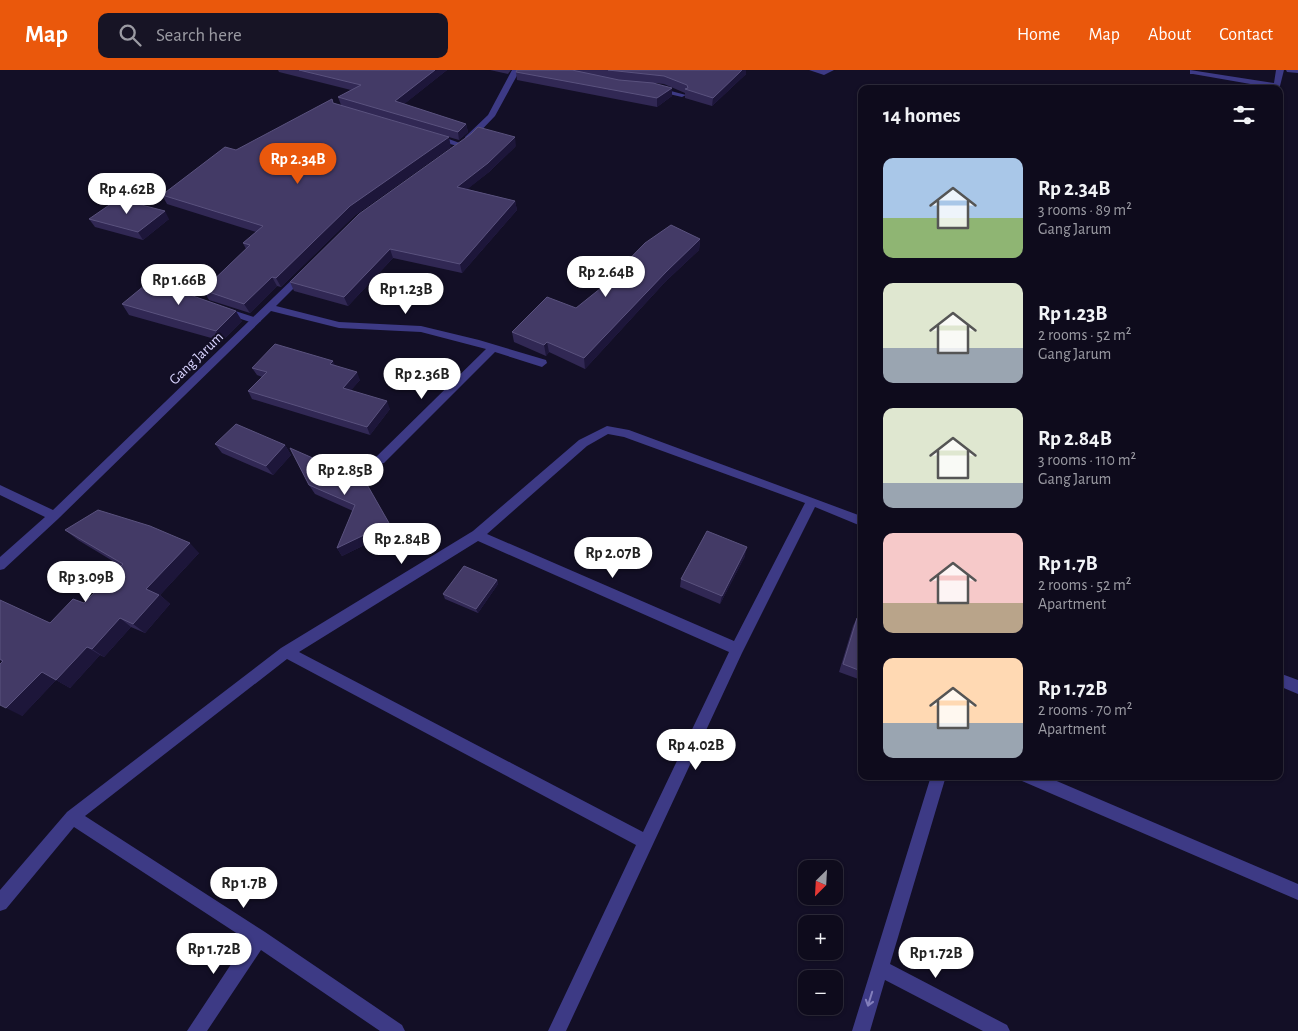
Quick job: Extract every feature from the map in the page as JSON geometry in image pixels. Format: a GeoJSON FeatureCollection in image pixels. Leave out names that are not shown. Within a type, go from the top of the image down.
{"type":"FeatureCollection","features":[{"type":"Feature","properties":{"kind":"street"},"geometry":{"type":"LineString","coordinates":[[424,134],[457,148],[491,116],[516,70]]}},
{"type":"Feature","properties":{"kind":"street"},"geometry":{"type":"LineString","coordinates":[[813,70],[824,73],[830,70]]}},
{"type":"Feature","properties":{"kind":"street"},"geometry":{"type":"LineString","coordinates":[[1277,85],[1280,70]]}},
{"type":"Feature","properties":{"kind":"street"},"geometry":{"type":"LineString","coordinates":[[1290,70],[1298,71]]}},
{"type":"Feature","properties":{"kind":"street"},"geometry":{"type":"LineString","coordinates":[[1193,72],[1260,85]]}},
{"type":"Feature","properties":{"kind":"street"},"geometry":{"type":"LineString","coordinates":[[645,86],[682,95]]}},
{"type":"Feature","properties":{"kind":"street","name":"Gang Jarum"},"geometry":{"type":"LineString","coordinates":[[0,565],[54,516],[256,321],[310,266]]}},
{"type":"Feature","properties":{"kind":"street"},"geometry":{"type":"LineString","coordinates":[[210,305],[256,321]]}},
{"type":"Feature","properties":{"kind":"street"},"geometry":{"type":"LineString","coordinates":[[269,307],[339,325],[420,329],[479,343],[542,363]]}},
{"type":"Feature","properties":{"kind":"street"},"geometry":{"type":"LineString","coordinates":[[380,460],[493,348]]}},
{"type":"Feature","properties":{"kind":"street"},"geometry":{"type":"LineString","coordinates":[[0,903],[72,817],[286,652],[477,536],[583,443],[607,430],[625,433],[812,501],[858,520]]}},
{"type":"Feature","properties":{"kind":"street"},"geometry":{"type":"LineString","coordinates":[[0,490],[54,516]]}},
{"type":"Feature","properties":{"kind":"street"},"geometry":{"type":"LineString","coordinates":[[557,1031],[737,649],[812,501]]}},
{"type":"Feature","properties":{"kind":"street"},"geometry":{"type":"LineString","coordinates":[[477,536],[737,649]]}},
{"type":"Feature","properties":{"kind":"street"},"geometry":{"type":"LineString","coordinates":[[286,652],[646,842]]}},
{"type":"Feature","properties":{"kind":"street"},"geometry":{"type":"LineString","coordinates":[[1283,681],[1298,687]]}},
{"type":"Feature","properties":{"kind":"street"},"geometry":{"type":"LineString","coordinates":[[861,1031],[938,780]]}},
{"type":"Feature","properties":{"kind":"street"},"geometry":{"type":"LineString","coordinates":[[1037,780],[1298,892]]}},
{"type":"Feature","properties":{"kind":"street"},"geometry":{"type":"LineString","coordinates":[[72,817],[259,938],[396,1031]]}},
{"type":"Feature","properties":{"kind":"street"},"geometry":{"type":"LineString","coordinates":[[196,1031],[259,938]]}},
{"type":"Feature","properties":{"kind":"street"},"geometry":{"type":"LineString","coordinates":[[880,968],[977,1025],[1001,1031]]}},
{"type":"Feature","properties":{"kind":"building"},"geometry":{"type":"Polygon","coordinates":[[[299,70],[435,70],[395,101],[466,124],[458,132],[338,97],[361,85],[299,70]]]}},
{"type":"Feature","properties":{"kind":"building"},"geometry":{"type":"Polygon","coordinates":[[[517,70],[572,70],[619,80],[653,83],[672,88],[657,98],[516,72],[517,70]]]}},
{"type":"Feature","properties":{"kind":"building"},"geometry":{"type":"Polygon","coordinates":[[[608,70],[742,70],[713,98],[685,89],[688,88],[687,85],[664,76],[608,70]]]}},
{"type":"Feature","properties":{"kind":"building"},"geometry":{"type":"Polygon","coordinates":[[[332,99],[333,103],[449,137],[350,206],[276,278],[272,277],[244,304],[203,290],[250,245],[243,243],[263,226],[162,195],[225,147],[236,150],[332,99]]]}},
{"type":"Feature","properties":{"kind":"building"},"geometry":{"type":"Polygon","coordinates":[[[478,127],[515,137],[488,163],[457,187],[515,201],[460,264],[390,249],[344,297],[290,282],[359,214],[471,134],[478,127]]]}},
{"type":"Feature","properties":{"kind":"building"},"geometry":{"type":"Polygon","coordinates":[[[118,199],[165,211],[138,232],[89,219],[118,199]]]}},
{"type":"Feature","properties":{"kind":"building"},"geometry":{"type":"Polygon","coordinates":[[[671,225],[700,239],[584,358],[547,342],[544,345],[512,332],[547,297],[576,308],[601,288],[645,243],[671,225]]]}},
{"type":"Feature","properties":{"kind":"building"},"geometry":{"type":"Polygon","coordinates":[[[150,281],[236,311],[216,331],[122,304],[150,281]]]}},
{"type":"Feature","properties":{"kind":"building"},"geometry":{"type":"Polygon","coordinates":[[[275,344],[333,361],[330,364],[357,372],[343,388],[387,401],[367,427],[248,391],[267,372],[252,368],[275,344]]]}},
{"type":"Feature","properties":{"kind":"building"},"geometry":{"type":"Polygon","coordinates":[[[236,424],[285,445],[266,466],[215,444],[236,424]]]}},
{"type":"Feature","properties":{"kind":"building"},"geometry":{"type":"Polygon","coordinates":[[[290,448],[365,481],[389,523],[337,548],[355,505],[309,485],[290,448]]]}},
{"type":"Feature","properties":{"kind":"building"},"geometry":{"type":"Polygon","coordinates":[[[98,510],[150,526],[190,543],[146,589],[159,595],[133,624],[120,618],[92,649],[87,647],[56,680],[42,672],[6,708],[0,705],[0,664],[3,661],[0,659],[0,600],[50,623],[73,599],[84,603],[123,564],[65,530],[98,510]]]}},
{"type":"Feature","properties":{"kind":"building"},"geometry":{"type":"Polygon","coordinates":[[[707,531],[747,547],[722,596],[681,579],[707,531]]]}},
{"type":"Feature","properties":{"kind":"building"},"geometry":{"type":"Polygon","coordinates":[[[464,566],[497,580],[476,609],[443,594],[464,566]]]}},
{"type":"Feature","properties":{"kind":"building"},"geometry":{"type":"Polygon","coordinates":[[[857,618],[858,618],[858,670],[843,664],[857,618]]]}}]}
